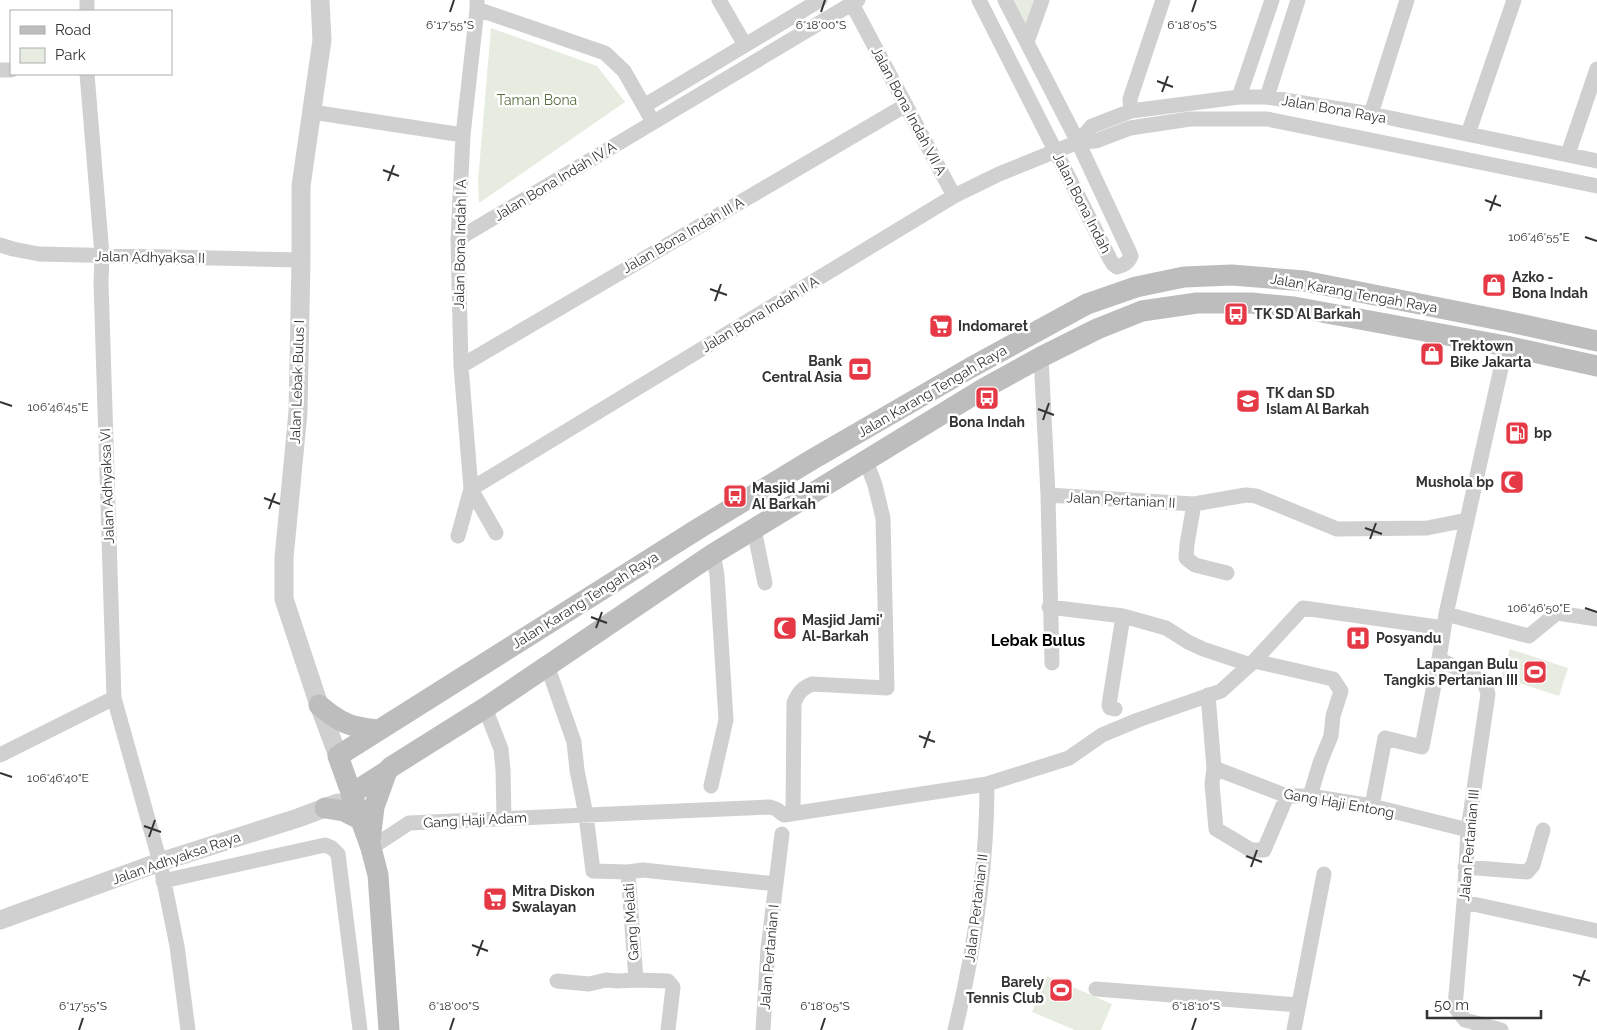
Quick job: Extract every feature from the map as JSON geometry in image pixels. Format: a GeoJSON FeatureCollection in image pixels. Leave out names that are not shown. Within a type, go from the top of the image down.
{"type":"FeatureCollection","features":[{"type":"Feature","properties":{"kind":"main road","name":"Jalan Karang Tengah Raya"},"geometry":{"type":"LineString","coordinates":[[338,756],[700,527],[813,459],[970,368],[1087,304],[1136,287],[1184,277],[1252,276],[1304,282],[1593,340]]}},
{"type":"Feature","properties":{"kind":"main road","name":"Jalan Karang Tengah Raya"},"geometry":{"type":"LineString","coordinates":[[351,794],[485,708],[713,554],[983,389],[1097,329],[1142,311],[1197,303],[1251,302],[1294,307],[1506,346],[1590,365]]}},
{"type":"Feature","properties":{"kind":"main road"},"geometry":{"type":"LineString","coordinates":[[1590,365],[1593,340]]}},
{"type":"Feature","properties":{"kind":"main road"},"geometry":{"type":"LineString","coordinates":[[319,705],[336,719],[356,728],[378,730]]}},
{"type":"Feature","properties":{"kind":"main road"},"geometry":{"type":"LineString","coordinates":[[338,756],[371,846],[378,875],[389,1030]]}},
{"type":"Feature","properties":{"kind":"main road"},"geometry":{"type":"LineString","coordinates":[[371,846],[374,807],[387,771]]}},
{"type":"Feature","properties":{"kind":"main road"},"geometry":{"type":"LineString","coordinates":[[325,808],[344,810],[360,820]]}},
{"type":"Feature","properties":{"kind":"street","name":"Jalan Lebak Bulus I"},"geometry":{"type":"LineString","coordinates":[[320,0],[322,40],[301,186],[302,260],[298,412],[284,558],[284,599],[338,756]]}},
{"type":"Feature","properties":{"kind":"street"},"geometry":{"type":"LineString","coordinates":[[719,0],[746,45]]}},
{"type":"Feature","properties":{"kind":"street"},"geometry":{"type":"LineString","coordinates":[[644,106],[820,0]]}},
{"type":"Feature","properties":{"kind":"street","name":"Jalan Bona Indah"},"geometry":{"type":"LineString","coordinates":[[979,0],[1110,259],[1117,267],[1124,265],[1129,262],[1131,256],[1078,142],[1005,0]]}},
{"type":"Feature","properties":{"kind":"street"},"geometry":{"type":"LineString","coordinates":[[1027,42],[1042,0]]}},
{"type":"Feature","properties":{"kind":"street"},"geometry":{"type":"LineString","coordinates":[[1131,111],[1130,99],[1163,0]]}},
{"type":"Feature","properties":{"kind":"street"},"geometry":{"type":"LineString","coordinates":[[1239,97],[1272,0]]}},
{"type":"Feature","properties":{"kind":"street"},"geometry":{"type":"LineString","coordinates":[[1267,97],[1298,0]]}},
{"type":"Feature","properties":{"kind":"street"},"geometry":{"type":"LineString","coordinates":[[1371,114],[1407,0]]}},
{"type":"Feature","properties":{"kind":"street"},"geometry":{"type":"LineString","coordinates":[[1468,134],[1514,0]]}},
{"type":"Feature","properties":{"kind":"street","name":"Jalan Bona Indah VII A"},"geometry":{"type":"LineString","coordinates":[[853,1],[954,196]]}},
{"type":"Feature","properties":{"kind":"street","name":"Jalan Bona Indah IV A"},"geometry":{"type":"LineString","coordinates":[[458,239],[853,1]]}},
{"type":"Feature","properties":{"kind":"street"},"geometry":{"type":"LineString","coordinates":[[477,5],[606,53],[624,70],[653,122]]}},
{"type":"Feature","properties":{"kind":"street","name":"Jalan Bona Indah I A"},"geometry":{"type":"LineString","coordinates":[[477,5],[463,135],[458,239],[461,366],[471,489],[460,529],[485,515]]}},
{"type":"Feature","properties":{"kind":"street"},"geometry":{"type":"LineString","coordinates":[[1568,154],[1597,69]]}},
{"type":"Feature","properties":{"kind":"street","name":"Jalan Adhyaksa VI"},"geometry":{"type":"LineString","coordinates":[[86,75],[102,256],[101,282],[114,698],[160,862],[178,946],[188,1030]]}},
{"type":"Feature","properties":{"kind":"street","name":"Jalan Bona Raya"},"geometry":{"type":"LineString","coordinates":[[1078,142],[1092,126],[1131,111],[1239,97],[1267,97],[1371,114],[1597,161]]}},
{"type":"Feature","properties":{"kind":"street","name":"Jalan Bona Indah III A"},"geometry":{"type":"LineString","coordinates":[[461,366],[906,105]]}},
{"type":"Feature","properties":{"kind":"street"},"geometry":{"type":"LineString","coordinates":[[312,112],[463,135]]}},
{"type":"Feature","properties":{"kind":"street","name":"Jalan Bona Raya"},"geometry":{"type":"LineString","coordinates":[[1056,152],[1078,142],[1096,141],[1130,128],[1190,119],[1268,119],[1597,186]]}},
{"type":"Feature","properties":{"kind":"street","name":"Jalan Bona Indah II A"},"geometry":{"type":"LineString","coordinates":[[471,489],[954,196],[999,174],[1056,152]]}},
{"type":"Feature","properties":{"kind":"street","name":"Jalan Adhyaksa II"},"geometry":{"type":"LineString","coordinates":[[0,245],[13,250],[39,254],[302,260]]}},
{"type":"Feature","properties":{"kind":"street"},"geometry":{"type":"LineString","coordinates":[[1372,806],[1386,738],[1422,747],[1445,621],[1506,346]]}},
{"type":"Feature","properties":{"kind":"street","name":"Jalan Pertanian II"},"geometry":{"type":"LineString","coordinates":[[1041,357],[1048,495],[1052,663]]}},
{"type":"Feature","properties":{"kind":"street"},"geometry":{"type":"LineString","coordinates":[[866,461],[875,485],[883,518],[887,688],[812,684],[803,688],[797,694],[794,703],[794,814],[987,784],[1069,758],[1102,735],[1138,720],[1221,691],[1252,664],[1303,608],[1445,621],[1530,636],[1556,613],[1597,619]]}},
{"type":"Feature","properties":{"kind":"street","name":"Jalan Bona Indah I A"},"geometry":{"type":"LineString","coordinates":[[471,489],[496,533]]}},
{"type":"Feature","properties":{"kind":"street","name":"Jalan Pertanian II"},"geometry":{"type":"LineString","coordinates":[[1048,495],[1194,504],[1246,495],[1256,496],[1337,529],[1427,528],[1467,520]]}},
{"type":"Feature","properties":{"kind":"street","name":"Jalan Pertanian II"},"geometry":{"type":"LineString","coordinates":[[1194,504],[1186,558],[1195,565],[1227,573]]}},
{"type":"Feature","properties":{"kind":"street"},"geometry":{"type":"LineString","coordinates":[[754,529],[764,583]]}},
{"type":"Feature","properties":{"kind":"street"},"geometry":{"type":"LineString","coordinates":[[711,786],[726,720],[717,575],[713,554]]}},
{"type":"Feature","properties":{"kind":"street"},"geometry":{"type":"LineString","coordinates":[[1050,607],[1123,616],[1166,628],[1203,649],[1245,663],[1333,679],[1341,691],[1332,716],[1331,736],[1310,796]]}},
{"type":"Feature","properties":{"kind":"street"},"geometry":{"type":"LineString","coordinates":[[1115,709],[1110,708],[1109,705],[1123,616]]}},
{"type":"Feature","properties":{"kind":"street","name":"Jalan Pertanian III"},"geometry":{"type":"LineString","coordinates":[[1439,659],[1484,682],[1488,694],[1468,830],[1455,1007],[1465,1020],[1501,1030]]}},
{"type":"Feature","properties":{"kind":"street"},"geometry":{"type":"LineString","coordinates":[[547,665],[574,742],[577,770],[586,815]]}},
{"type":"Feature","properties":{"kind":"street"},"geometry":{"type":"LineString","coordinates":[[1208,695],[1214,768],[1212,784],[1216,829],[1251,850],[1264,850],[1287,796]]}},
{"type":"Feature","properties":{"kind":"street"},"geometry":{"type":"LineString","coordinates":[[0,755],[114,698]]}},
{"type":"Feature","properties":{"kind":"street"},"geometry":{"type":"LineString","coordinates":[[485,708],[501,750],[504,818]]}},
{"type":"Feature","properties":{"kind":"street","name":"Gang Haji Entong"},"geometry":{"type":"LineString","coordinates":[[1214,768],[1287,796],[1310,796],[1372,806],[1468,830]]}},
{"type":"Feature","properties":{"kind":"street","name":"Jalan Pertanian II"},"geometry":{"type":"LineString","coordinates":[[955,1030],[967,980],[981,880],[987,823],[987,784]]}},
{"type":"Feature","properties":{"kind":"street","name":"Jalan Adhyaksa Raya"},"geometry":{"type":"LineString","coordinates":[[0,920],[160,862],[298,818],[338,803],[351,794]]}},
{"type":"Feature","properties":{"kind":"street","name":"Gang Haji Adam"},"geometry":{"type":"LineString","coordinates":[[371,846],[409,823],[770,807],[784,815],[794,814]]}},
{"type":"Feature","properties":{"kind":"street","name":"Jalan Pertanian I"},"geometry":{"type":"LineString","coordinates":[[586,815],[593,872],[643,870],[776,884]]}},
{"type":"Feature","properties":{"kind":"street"},"geometry":{"type":"LineString","coordinates":[[1465,867],[1527,872],[1533,865],[1543,830]]}},
{"type":"Feature","properties":{"kind":"street","name":"Jalan Pertanian I"},"geometry":{"type":"LineString","coordinates":[[763,1030],[768,949],[782,834]]}},
{"type":"Feature","properties":{"kind":"street"},"geometry":{"type":"LineString","coordinates":[[163,882],[325,845],[335,850],[338,854],[360,1030]]}},
{"type":"Feature","properties":{"kind":"street","name":"Gang Melati"},"geometry":{"type":"LineString","coordinates":[[628,872],[636,980],[668,981],[672,987],[668,1030]]}},
{"type":"Feature","properties":{"kind":"street"},"geometry":{"type":"LineString","coordinates":[[1294,1030],[1324,874]]}},
{"type":"Feature","properties":{"kind":"street"},"geometry":{"type":"LineString","coordinates":[[1464,902],[1596,929]]}},
{"type":"Feature","properties":{"kind":"street"},"geometry":{"type":"LineString","coordinates":[[557,981],[589,984],[606,980],[618,982],[636,980]]}},
{"type":"Feature","properties":{"kind":"street"},"geometry":{"type":"LineString","coordinates":[[1096,988],[1299,1005]]}},
{"type":"Feature","properties":{"kind":"green space"},"geometry":{"type":"Polygon","coordinates":[[[1011,0],[1037,0],[1027,28],[1011,0]]]}},
{"type":"Feature","properties":{"kind":"green space","name":"Taman Bona"},"geometry":{"type":"Polygon","coordinates":[[[491,28],[597,66],[625,102],[479,203],[478,181],[491,28]]]}},
{"type":"Feature","properties":{"kind":"green space","name":"Lapangan Bulu Tangkis Pertanian III"},"geometry":{"type":"Polygon","coordinates":[[[1510,649],[1568,668],[1559,696],[1501,677],[1510,649]]]}},
{"type":"Feature","properties":{"kind":"green space","name":"Barely Tennis Club"},"geometry":{"type":"Polygon","coordinates":[[[1047,976],[1112,1004],[1101,1030],[1075,1030],[1032,1012],[1047,976]]]}},
{"type":"Feature","properties":{"kind":"place","name":"Azko - Bona Indah"},"geometry":{"type":"Point","coordinates":[1494,285]}},
{"type":"Feature","properties":{"kind":"place","name":"TK SD Al Barkah"},"geometry":{"type":"Point","coordinates":[1236,314]}},
{"type":"Feature","properties":{"kind":"place","name":"Indomaret"},"geometry":{"type":"Point","coordinates":[941,326]}},
{"type":"Feature","properties":{"kind":"place","name":"Trektown Bike Jakarta"},"geometry":{"type":"Point","coordinates":[1432,354]}},
{"type":"Feature","properties":{"kind":"place","name":"Bank Central Asia"},"geometry":{"type":"Point","coordinates":[860,369]}},
{"type":"Feature","properties":{"kind":"place","name":"Bona Indah"},"geometry":{"type":"Point","coordinates":[987,398]}},
{"type":"Feature","properties":{"kind":"place","name":"TK dan SD Islam Al Barkah"},"geometry":{"type":"Point","coordinates":[1248,401]}},
{"type":"Feature","properties":{"kind":"place","name":"bp"},"geometry":{"type":"Point","coordinates":[1517,433]}},
{"type":"Feature","properties":{"kind":"place","name":"Mushola bp"},"geometry":{"type":"Point","coordinates":[1512,482]}},
{"type":"Feature","properties":{"kind":"place","name":"Masjid Jami Al Barkah"},"geometry":{"type":"Point","coordinates":[735,496]}},
{"type":"Feature","properties":{"kind":"place","name":"Masjid Jami' Al-Barkah"},"geometry":{"type":"Point","coordinates":[785,628]}},
{"type":"Feature","properties":{"kind":"place","name":"Posyandu"},"geometry":{"type":"Point","coordinates":[1358,638]}},
{"type":"Feature","properties":{"kind":"place","name":"Lapangan Bulu Tangkis Pertanian III"},"geometry":{"type":"Point","coordinates":[1535,672]}},
{"type":"Feature","properties":{"kind":"place","name":"Mitra Diskon Swalayan"},"geometry":{"type":"Point","coordinates":[495,899]}},
{"type":"Feature","properties":{"kind":"place","name":"Barely Tennis Club"},"geometry":{"type":"Point","coordinates":[1061,990]}},
{"type":"Feature","properties":{"kind":"district","name":"Lebak Bulus"},"geometry":{"type":"Point","coordinates":[1038,640]}}]}
